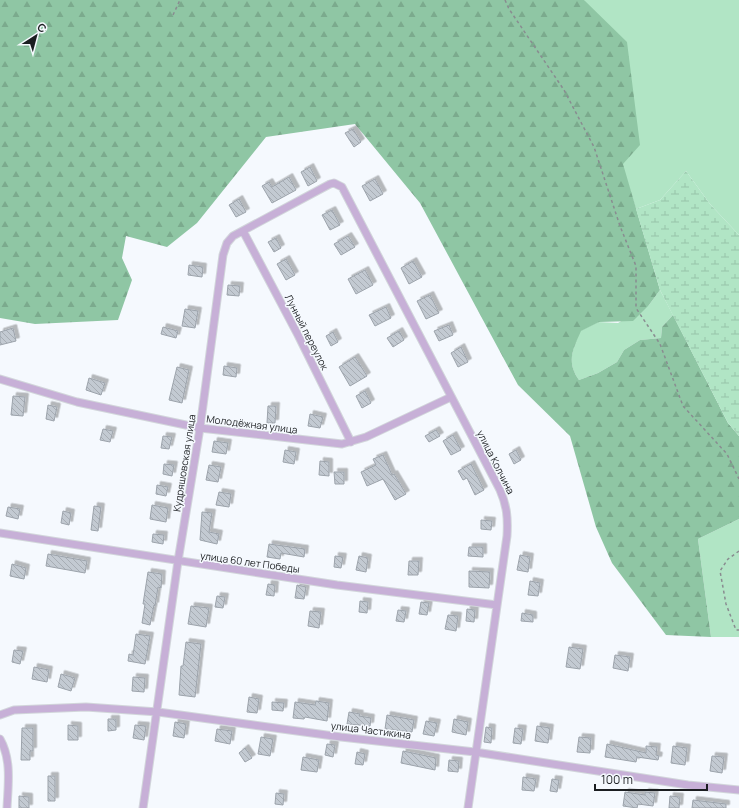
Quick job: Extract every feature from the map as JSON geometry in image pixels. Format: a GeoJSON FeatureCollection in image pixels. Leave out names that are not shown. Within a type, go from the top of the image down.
{"type":"FeatureCollection","features":[{"type":"Feature","properties":{"kind":"street","name":"Кудряшовская улица"},"geometry":{"type":"LineString","coordinates":[[144,808],[178,561],[200,428],[223,255],[227,243],[233,236],[334,183]]}},
{"type":"Feature","properties":{"kind":"street","name":"улица Колчина"},"geometry":{"type":"LineString","coordinates":[[334,183],[342,187],[507,506],[507,536],[468,808]]}},
{"type":"Feature","properties":{"kind":"street","name":"Лунный переулок"},"geometry":{"type":"LineString","coordinates":[[243,231],[298,335],[351,442]]}},
{"type":"Feature","properties":{"kind":"street","name":"Молодёжная улица"},"geometry":{"type":"LineString","coordinates":[[0,379],[76,402],[200,428],[342,444],[366,437],[451,398]]}},
{"type":"Feature","properties":{"kind":"street","name":"улица 60 лет Победы"},"geometry":{"type":"LineString","coordinates":[[0,533],[337,585],[497,605]]}},
{"type":"Feature","properties":{"kind":"street","name":"улица Частикина"},"geometry":{"type":"LineString","coordinates":[[0,714],[14,710],[86,707],[158,712],[341,737],[475,752],[688,785],[739,790]]}},
{"type":"Feature","properties":{"kind":"street"},"geometry":{"type":"LineString","coordinates":[[0,739],[6,750],[8,763],[7,808]]}},
{"type":"Feature","properties":{"kind":"path"},"geometry":{"type":"LineString","coordinates":[[173,15],[180,0]]}},
{"type":"Feature","properties":{"kind":"path"},"geometry":{"type":"LineString","coordinates":[[505,0],[509,9],[564,90],[594,147],[620,226],[636,266],[636,308],[660,344],[683,406],[727,454],[739,479]]}},
{"type":"Feature","properties":{"kind":"path"},"geometry":{"type":"LineString","coordinates":[[739,552],[728,559],[720,571],[726,604],[736,630],[739,630]]}},
{"type":"Feature","properties":{"kind":"green space"},"geometry":{"type":"Polygon","coordinates":[[[0,0],[584,0],[627,42],[640,145],[623,164],[660,290],[649,305],[633,321],[599,322],[581,331],[573,350],[573,367],[579,380],[598,373],[617,362],[624,350],[640,340],[661,338],[662,327],[673,315],[728,423],[739,436],[739,519],[698,539],[711,637],[666,635],[612,563],[596,527],[570,436],[518,385],[420,203],[355,124],[266,137],[197,223],[167,247],[126,236],[122,258],[132,280],[118,320],[35,324],[0,318],[0,0]]]}},
{"type":"Feature","properties":{"kind":"green space"},"geometry":{"type":"Polygon","coordinates":[[[584,0],[739,0],[739,235],[710,204],[686,171],[660,200],[636,209],[622,164],[584,0]]]}},
{"type":"Feature","properties":{"kind":"green space"},"geometry":{"type":"Polygon","coordinates":[[[686,171],[710,204],[739,235],[739,436],[728,423],[660,290],[636,209],[660,200],[686,171]]]}},
{"type":"Feature","properties":{"kind":"green space"},"geometry":{"type":"Polygon","coordinates":[[[660,290],[673,315],[662,327],[661,338],[640,340],[624,350],[617,362],[598,373],[579,380],[573,367],[572,356],[580,331],[598,322],[618,323],[649,305],[660,290]]]}},
{"type":"Feature","properties":{"kind":"green space"},"geometry":{"type":"Polygon","coordinates":[[[739,519],[739,637],[711,637],[698,539],[739,519]]]}},
{"type":"Feature","properties":{"kind":"building"},"geometry":{"type":"Polygon","coordinates":[[[353,129],[361,142],[354,147],[345,133],[353,129]]]}},
{"type":"Feature","properties":{"kind":"building"},"geometry":{"type":"Polygon","coordinates":[[[310,167],[317,181],[308,186],[301,172],[310,167]]]}},
{"type":"Feature","properties":{"kind":"building"},"geometry":{"type":"Polygon","coordinates":[[[289,177],[296,190],[272,203],[262,186],[269,182],[272,187],[289,177]]]}},
{"type":"Feature","properties":{"kind":"building"},"geometry":{"type":"Polygon","coordinates":[[[375,179],[383,194],[370,201],[362,186],[375,179]]]}},
{"type":"Feature","properties":{"kind":"building"},"geometry":{"type":"Polygon","coordinates":[[[239,199],[246,212],[236,217],[229,205],[239,199]]]}},
{"type":"Feature","properties":{"kind":"building"},"geometry":{"type":"Polygon","coordinates":[[[332,210],[340,225],[330,230],[322,215],[332,210]]]}},
{"type":"Feature","properties":{"kind":"building"},"geometry":{"type":"Polygon","coordinates":[[[348,236],[355,247],[341,255],[334,244],[348,236]]]}},
{"type":"Feature","properties":{"kind":"building"},"geometry":{"type":"Polygon","coordinates":[[[276,238],[281,248],[274,252],[268,242],[276,238]]]}},
{"type":"Feature","properties":{"kind":"building"},"geometry":{"type":"Polygon","coordinates":[[[286,259],[295,275],[286,280],[277,264],[286,259]]]}},
{"type":"Feature","properties":{"kind":"building"},"geometry":{"type":"Polygon","coordinates":[[[413,261],[422,277],[409,284],[401,268],[413,261]]]}},
{"type":"Feature","properties":{"kind":"building"},"geometry":{"type":"Polygon","coordinates":[[[189,265],[203,267],[202,277],[188,275],[189,265]]]}},
{"type":"Feature","properties":{"kind":"building"},"geometry":{"type":"Polygon","coordinates":[[[365,270],[373,285],[356,294],[348,279],[365,270]]]}},
{"type":"Feature","properties":{"kind":"building"},"geometry":{"type":"Polygon","coordinates":[[[228,285],[240,286],[239,296],[227,295],[228,285]]]}},
{"type":"Feature","properties":{"kind":"building"},"geometry":{"type":"Polygon","coordinates":[[[430,295],[439,313],[426,319],[417,301],[430,295]]]}},
{"type":"Feature","properties":{"kind":"building"},"geometry":{"type":"Polygon","coordinates":[[[386,307],[391,318],[375,326],[369,315],[386,307]]]}},
{"type":"Feature","properties":{"kind":"building"},"geometry":{"type":"Polygon","coordinates":[[[185,309],[198,311],[195,328],[182,326],[185,309]]]}},
{"type":"Feature","properties":{"kind":"building"},"geometry":{"type":"Polygon","coordinates":[[[449,325],[453,335],[439,341],[434,331],[449,325]]]}},
{"type":"Feature","properties":{"kind":"building"},"geometry":{"type":"Polygon","coordinates":[[[163,327],[178,331],[176,338],[161,334],[163,327]]]}},
{"type":"Feature","properties":{"kind":"building"},"geometry":{"type":"Polygon","coordinates":[[[13,328],[16,341],[0,345],[0,332],[13,328]]]}},
{"type":"Feature","properties":{"kind":"building"},"geometry":{"type":"Polygon","coordinates":[[[399,331],[404,340],[393,347],[387,338],[399,331]]]}},
{"type":"Feature","properties":{"kind":"building"},"geometry":{"type":"Polygon","coordinates":[[[333,332],[338,342],[331,346],[326,336],[333,332]]]}},
{"type":"Feature","properties":{"kind":"building"},"geometry":{"type":"Polygon","coordinates":[[[461,347],[468,362],[458,367],[451,353],[461,347]]]}},
{"type":"Feature","properties":{"kind":"building"},"geometry":{"type":"Polygon","coordinates":[[[355,357],[367,376],[350,386],[339,367],[355,357]]]}},
{"type":"Feature","properties":{"kind":"building"},"geometry":{"type":"Polygon","coordinates":[[[224,366],[237,368],[236,377],[223,375],[224,366]]]}},
{"type":"Feature","properties":{"kind":"building"},"geometry":{"type":"Polygon","coordinates":[[[177,367],[189,370],[182,403],[169,400],[177,367]]]}},
{"type":"Feature","properties":{"kind":"building"},"geometry":{"type":"Polygon","coordinates":[[[89,378],[105,383],[101,395],[86,390],[89,378]]]}},
{"type":"Feature","properties":{"kind":"building"},"geometry":{"type":"Polygon","coordinates":[[[365,391],[371,403],[362,408],[356,396],[365,391]]]}},
{"type":"Feature","properties":{"kind":"building"},"geometry":{"type":"Polygon","coordinates":[[[13,396],[25,397],[23,416],[11,415],[13,396]]]}},
{"type":"Feature","properties":{"kind":"building"},"geometry":{"type":"Polygon","coordinates":[[[48,405],[57,407],[54,421],[46,419],[48,405]]]}},
{"type":"Feature","properties":{"kind":"building"},"geometry":{"type":"Polygon","coordinates":[[[268,406],[276,406],[275,423],[267,423],[268,406]]]}},
{"type":"Feature","properties":{"kind":"building"},"geometry":{"type":"Polygon","coordinates":[[[310,414],[323,417],[320,428],[308,426],[310,414]]]}},
{"type":"Feature","properties":{"kind":"building"},"geometry":{"type":"Polygon","coordinates":[[[103,429],[113,431],[110,442],[100,440],[103,429]]]}},
{"type":"Feature","properties":{"kind":"building"},"geometry":{"type":"Polygon","coordinates":[[[436,430],[440,436],[429,442],[425,436],[436,430]]]}},
{"type":"Feature","properties":{"kind":"building"},"geometry":{"type":"Polygon","coordinates":[[[453,435],[461,450],[451,455],[443,441],[453,435]]]}},
{"type":"Feature","properties":{"kind":"building"},"geometry":{"type":"Polygon","coordinates":[[[163,436],[172,437],[169,449],[161,448],[163,436]]]}},
{"type":"Feature","properties":{"kind":"building"},"geometry":{"type":"Polygon","coordinates":[[[214,441],[228,443],[226,454],[212,452],[214,441]]]}},
{"type":"Feature","properties":{"kind":"building"},"geometry":{"type":"Polygon","coordinates":[[[285,450],[296,452],[294,464],[283,462],[285,450]]]}},
{"type":"Feature","properties":{"kind":"building"},"geometry":{"type":"Polygon","coordinates":[[[516,450],[521,460],[514,464],[509,454],[516,450]]]}},
{"type":"Feature","properties":{"kind":"building"},"geometry":{"type":"Polygon","coordinates":[[[383,455],[392,475],[394,474],[406,494],[395,500],[383,479],[367,486],[361,472],[376,465],[373,459],[383,455]]]}},
{"type":"Feature","properties":{"kind":"building"},"geometry":{"type":"Polygon","coordinates":[[[320,461],[329,462],[329,476],[319,475],[320,461]]]}},
{"type":"Feature","properties":{"kind":"building"},"geometry":{"type":"Polygon","coordinates":[[[164,464],[174,465],[172,476],[163,474],[164,464]]]}},
{"type":"Feature","properties":{"kind":"building"},"geometry":{"type":"Polygon","coordinates":[[[471,464],[484,490],[475,495],[467,478],[463,480],[458,471],[471,464]]]}},
{"type":"Feature","properties":{"kind":"building"},"geometry":{"type":"Polygon","coordinates":[[[209,465],[221,467],[218,482],[206,480],[209,465]]]}},
{"type":"Feature","properties":{"kind":"building"},"geometry":{"type":"Polygon","coordinates":[[[334,472],[344,472],[344,484],[335,484],[334,472]]]}},
{"type":"Feature","properties":{"kind":"building"},"geometry":{"type":"Polygon","coordinates":[[[157,485],[168,487],[166,496],[156,494],[157,485]]]}},
{"type":"Feature","properties":{"kind":"building"},"geometry":{"type":"Polygon","coordinates":[[[219,492],[231,494],[229,507],[216,505],[219,492]]]}},
{"type":"Feature","properties":{"kind":"building"},"geometry":{"type":"Polygon","coordinates":[[[152,505],[168,508],[166,522],[150,519],[152,505]]]}},
{"type":"Feature","properties":{"kind":"building"},"geometry":{"type":"Polygon","coordinates":[[[94,506],[101,507],[98,531],[91,530],[94,506]]]}},
{"type":"Feature","properties":{"kind":"building"},"geometry":{"type":"Polygon","coordinates":[[[8,507],[20,509],[18,519],[6,516],[8,507]]]}},
{"type":"Feature","properties":{"kind":"building"},"geometry":{"type":"Polygon","coordinates":[[[63,511],[71,513],[69,525],[61,523],[63,511]]]}},
{"type":"Feature","properties":{"kind":"building"},"geometry":{"type":"Polygon","coordinates":[[[202,512],[212,513],[209,532],[219,534],[217,544],[200,540],[202,512]]]}},
{"type":"Feature","properties":{"kind":"building"},"geometry":{"type":"Polygon","coordinates":[[[481,520],[492,521],[491,530],[481,529],[481,520]]]}},
{"type":"Feature","properties":{"kind":"building"},"geometry":{"type":"Polygon","coordinates":[[[153,534],[164,535],[163,544],[152,542],[153,534]]]}},
{"type":"Feature","properties":{"kind":"building"},"geometry":{"type":"Polygon","coordinates":[[[269,544],[305,549],[304,557],[281,553],[280,559],[267,557],[269,544]]]}},
{"type":"Feature","properties":{"kind":"building"},"geometry":{"type":"Polygon","coordinates":[[[469,547],[483,547],[483,557],[468,556],[469,547]]]}},
{"type":"Feature","properties":{"kind":"building"},"geometry":{"type":"Polygon","coordinates":[[[48,554],[87,561],[85,573],[46,566],[48,554]]]}},
{"type":"Feature","properties":{"kind":"building"},"geometry":{"type":"Polygon","coordinates":[[[520,555],[530,557],[528,572],[517,570],[520,555]]]}},
{"type":"Feature","properties":{"kind":"building"},"geometry":{"type":"Polygon","coordinates":[[[335,556],[343,557],[341,568],[334,567],[335,556]]]}},
{"type":"Feature","properties":{"kind":"building"},"geometry":{"type":"Polygon","coordinates":[[[359,556],[368,558],[366,572],[356,570],[359,556]]]}},
{"type":"Feature","properties":{"kind":"building"},"geometry":{"type":"Polygon","coordinates":[[[409,561],[419,561],[418,575],[408,575],[409,561]]]}},
{"type":"Feature","properties":{"kind":"building"},"geometry":{"type":"Polygon","coordinates":[[[12,564],[26,568],[24,579],[10,576],[12,564]]]}},
{"type":"Feature","properties":{"kind":"building"},"geometry":{"type":"Polygon","coordinates":[[[469,571],[490,572],[489,588],[469,587],[469,571]]]}},
{"type":"Feature","properties":{"kind":"building"},"geometry":{"type":"Polygon","coordinates":[[[148,572],[162,574],[161,588],[158,587],[150,625],[142,623],[145,604],[143,604],[148,572]]]}},
{"type":"Feature","properties":{"kind":"building"},"geometry":{"type":"Polygon","coordinates":[[[530,581],[540,583],[538,596],[528,595],[530,581]]]}},
{"type":"Feature","properties":{"kind":"building"},"geometry":{"type":"Polygon","coordinates":[[[268,584],[275,585],[274,596],[266,595],[268,584]]]}},
{"type":"Feature","properties":{"kind":"building"},"geometry":{"type":"Polygon","coordinates":[[[297,585],[306,587],[304,599],[295,598],[297,585]]]}},
{"type":"Feature","properties":{"kind":"building"},"geometry":{"type":"Polygon","coordinates":[[[217,596],[225,597],[223,608],[215,607],[217,596]]]}},
{"type":"Feature","properties":{"kind":"building"},"geometry":{"type":"Polygon","coordinates":[[[360,601],[368,602],[367,613],[359,612],[360,601]]]}},
{"type":"Feature","properties":{"kind":"building"},"geometry":{"type":"Polygon","coordinates":[[[421,602],[429,603],[427,615],[419,614],[421,602]]]}},
{"type":"Feature","properties":{"kind":"building"},"geometry":{"type":"Polygon","coordinates":[[[191,606],[209,608],[206,627],[188,624],[191,606]]]}},
{"type":"Feature","properties":{"kind":"building"},"geometry":{"type":"Polygon","coordinates":[[[467,609],[475,610],[474,622],[466,621],[467,609]]]}},
{"type":"Feature","properties":{"kind":"building"},"geometry":{"type":"Polygon","coordinates":[[[398,610],[406,611],[404,622],[396,621],[398,610]]]}},
{"type":"Feature","properties":{"kind":"building"},"geometry":{"type":"Polygon","coordinates":[[[310,611],[321,612],[319,628],[308,626],[310,611]]]}},
{"type":"Feature","properties":{"kind":"building"},"geometry":{"type":"Polygon","coordinates":[[[522,613],[533,615],[533,622],[521,621],[522,613]]]}},
{"type":"Feature","properties":{"kind":"building"},"geometry":{"type":"Polygon","coordinates":[[[448,615],[458,616],[456,631],[445,629],[448,615]]]}},
{"type":"Feature","properties":{"kind":"building"},"geometry":{"type":"Polygon","coordinates":[[[136,634],[150,636],[145,664],[128,661],[129,654],[133,655],[136,634]]]}},
{"type":"Feature","properties":{"kind":"building"},"geometry":{"type":"Polygon","coordinates":[[[186,642],[201,644],[195,697],[179,695],[181,666],[183,666],[186,642]]]}},
{"type":"Feature","properties":{"kind":"building"},"geometry":{"type":"Polygon","coordinates":[[[569,647],[583,649],[580,669],[566,667],[569,647]]]}},
{"type":"Feature","properties":{"kind":"building"},"geometry":{"type":"Polygon","coordinates":[[[14,650],[23,651],[20,664],[12,662],[14,650]]]}},
{"type":"Feature","properties":{"kind":"building"},"geometry":{"type":"Polygon","coordinates":[[[615,655],[630,657],[628,671],[613,668],[615,655]]]}},
{"type":"Feature","properties":{"kind":"building"},"geometry":{"type":"Polygon","coordinates":[[[34,667],[49,670],[47,682],[32,679],[34,667]]]}},
{"type":"Feature","properties":{"kind":"building"},"geometry":{"type":"Polygon","coordinates":[[[61,674],[75,678],[71,691],[58,687],[61,674]]]}},
{"type":"Feature","properties":{"kind":"building"},"geometry":{"type":"Polygon","coordinates":[[[133,677],[145,678],[144,692],[132,691],[133,677]]]}},
{"type":"Feature","properties":{"kind":"building"},"geometry":{"type":"Polygon","coordinates":[[[249,697],[259,699],[257,713],[247,712],[249,697]]]}},
{"type":"Feature","properties":{"kind":"building"},"geometry":{"type":"Polygon","coordinates":[[[316,701],[329,703],[327,721],[305,717],[304,719],[293,718],[295,702],[315,705],[316,701]]]}},
{"type":"Feature","properties":{"kind":"building"},"geometry":{"type":"Polygon","coordinates":[[[272,702],[284,703],[283,711],[272,710],[272,702]]]}},
{"type":"Feature","properties":{"kind":"building"},"geometry":{"type":"Polygon","coordinates":[[[349,712],[360,714],[359,716],[371,718],[370,726],[347,724],[349,712]]]}},
{"type":"Feature","properties":{"kind":"building"},"geometry":{"type":"Polygon","coordinates":[[[387,715],[414,720],[412,732],[385,729],[387,715]]]}},
{"type":"Feature","properties":{"kind":"building"},"geometry":{"type":"Polygon","coordinates":[[[108,719],[116,719],[116,730],[108,731],[108,719]]]}},
{"type":"Feature","properties":{"kind":"building"},"geometry":{"type":"Polygon","coordinates":[[[454,719],[468,722],[466,735],[452,732],[454,719]]]}},
{"type":"Feature","properties":{"kind":"building"},"geometry":{"type":"Polygon","coordinates":[[[426,721],[437,723],[434,736],[423,734],[426,721]]]}},
{"type":"Feature","properties":{"kind":"building"},"geometry":{"type":"Polygon","coordinates":[[[175,722],[186,724],[184,738],[173,736],[175,722]]]}},
{"type":"Feature","properties":{"kind":"building"},"geometry":{"type":"Polygon","coordinates":[[[68,725],[78,726],[78,740],[68,740],[68,725]]]}},
{"type":"Feature","properties":{"kind":"building"},"geometry":{"type":"Polygon","coordinates":[[[135,725],[146,726],[144,740],[133,738],[135,725]]]}},
{"type":"Feature","properties":{"kind":"building"},"geometry":{"type":"Polygon","coordinates":[[[537,726],[550,728],[548,743],[535,741],[537,726]]]}},
{"type":"Feature","properties":{"kind":"building"},"geometry":{"type":"Polygon","coordinates":[[[486,727],[492,728],[491,743],[484,742],[486,727]]]}},
{"type":"Feature","properties":{"kind":"building"},"geometry":{"type":"Polygon","coordinates":[[[22,728],[33,728],[33,751],[30,751],[30,760],[21,760],[22,728]]]}},
{"type":"Feature","properties":{"kind":"building"},"geometry":{"type":"Polygon","coordinates":[[[515,728],[523,729],[521,744],[513,743],[515,728]]]}},
{"type":"Feature","properties":{"kind":"building"},"geometry":{"type":"Polygon","coordinates":[[[217,729],[232,731],[230,744],[215,741],[217,729]]]}},
{"type":"Feature","properties":{"kind":"building"},"geometry":{"type":"Polygon","coordinates":[[[261,737],[273,739],[270,756],[258,754],[261,737]]]}},
{"type":"Feature","properties":{"kind":"building"},"geometry":{"type":"Polygon","coordinates":[[[579,737],[591,738],[590,753],[577,752],[579,737]]]}},
{"type":"Feature","properties":{"kind":"building"},"geometry":{"type":"Polygon","coordinates":[[[327,744],[335,745],[333,757],[325,755],[327,744]]]}},
{"type":"Feature","properties":{"kind":"building"},"geometry":{"type":"Polygon","coordinates":[[[607,744],[646,753],[646,746],[657,747],[656,755],[659,756],[658,760],[637,757],[636,762],[605,757],[607,744]]]}},
{"type":"Feature","properties":{"kind":"building"},"geometry":{"type":"Polygon","coordinates":[[[673,746],[687,748],[685,765],[671,763],[673,746]]]}},
{"type":"Feature","properties":{"kind":"building"},"geometry":{"type":"Polygon","coordinates":[[[245,748],[252,758],[245,762],[239,753],[245,748]]]}},
{"type":"Feature","properties":{"kind":"building"},"geometry":{"type":"Polygon","coordinates":[[[403,751],[436,758],[435,770],[401,763],[403,751]]]}},
{"type":"Feature","properties":{"kind":"building"},"geometry":{"type":"Polygon","coordinates":[[[357,752],[365,754],[363,765],[355,764],[357,752]]]}},
{"type":"Feature","properties":{"kind":"building"},"geometry":{"type":"Polygon","coordinates":[[[712,756],[724,757],[722,773],[710,771],[712,756]]]}},
{"type":"Feature","properties":{"kind":"building"},"geometry":{"type":"Polygon","coordinates":[[[303,757],[319,760],[317,772],[301,770],[303,757]]]}},
{"type":"Feature","properties":{"kind":"building"},"geometry":{"type":"Polygon","coordinates":[[[449,760],[459,761],[458,772],[448,771],[449,760]]]}},
{"type":"Feature","properties":{"kind":"building"},"geometry":{"type":"Polygon","coordinates":[[[48,776],[55,776],[55,801],[48,801],[48,776]]]}},
{"type":"Feature","properties":{"kind":"building"},"geometry":{"type":"Polygon","coordinates":[[[523,777],[536,779],[534,791],[522,790],[523,777]]]}},
{"type":"Feature","properties":{"kind":"building"},"geometry":{"type":"Polygon","coordinates":[[[552,779],[559,780],[557,792],[550,791],[552,779]]]}},
{"type":"Feature","properties":{"kind":"building"},"geometry":{"type":"Polygon","coordinates":[[[625,792],[645,795],[645,792],[655,793],[653,806],[638,804],[637,808],[623,806],[625,792]]]}},
{"type":"Feature","properties":{"kind":"building"},"geometry":{"type":"Polygon","coordinates":[[[276,793],[284,794],[283,805],[275,804],[276,793]]]}},
{"type":"Feature","properties":{"kind":"building"},"geometry":{"type":"Polygon","coordinates":[[[19,796],[29,797],[29,808],[19,808],[19,796]]]}},
{"type":"Feature","properties":{"kind":"building"},"geometry":{"type":"Polygon","coordinates":[[[670,796],[680,797],[679,808],[669,808],[670,796]]]}},
{"type":"Feature","properties":{"kind":"building"},"geometry":{"type":"Polygon","coordinates":[[[693,800],[726,804],[726,808],[692,808],[693,800]]]}}]}
